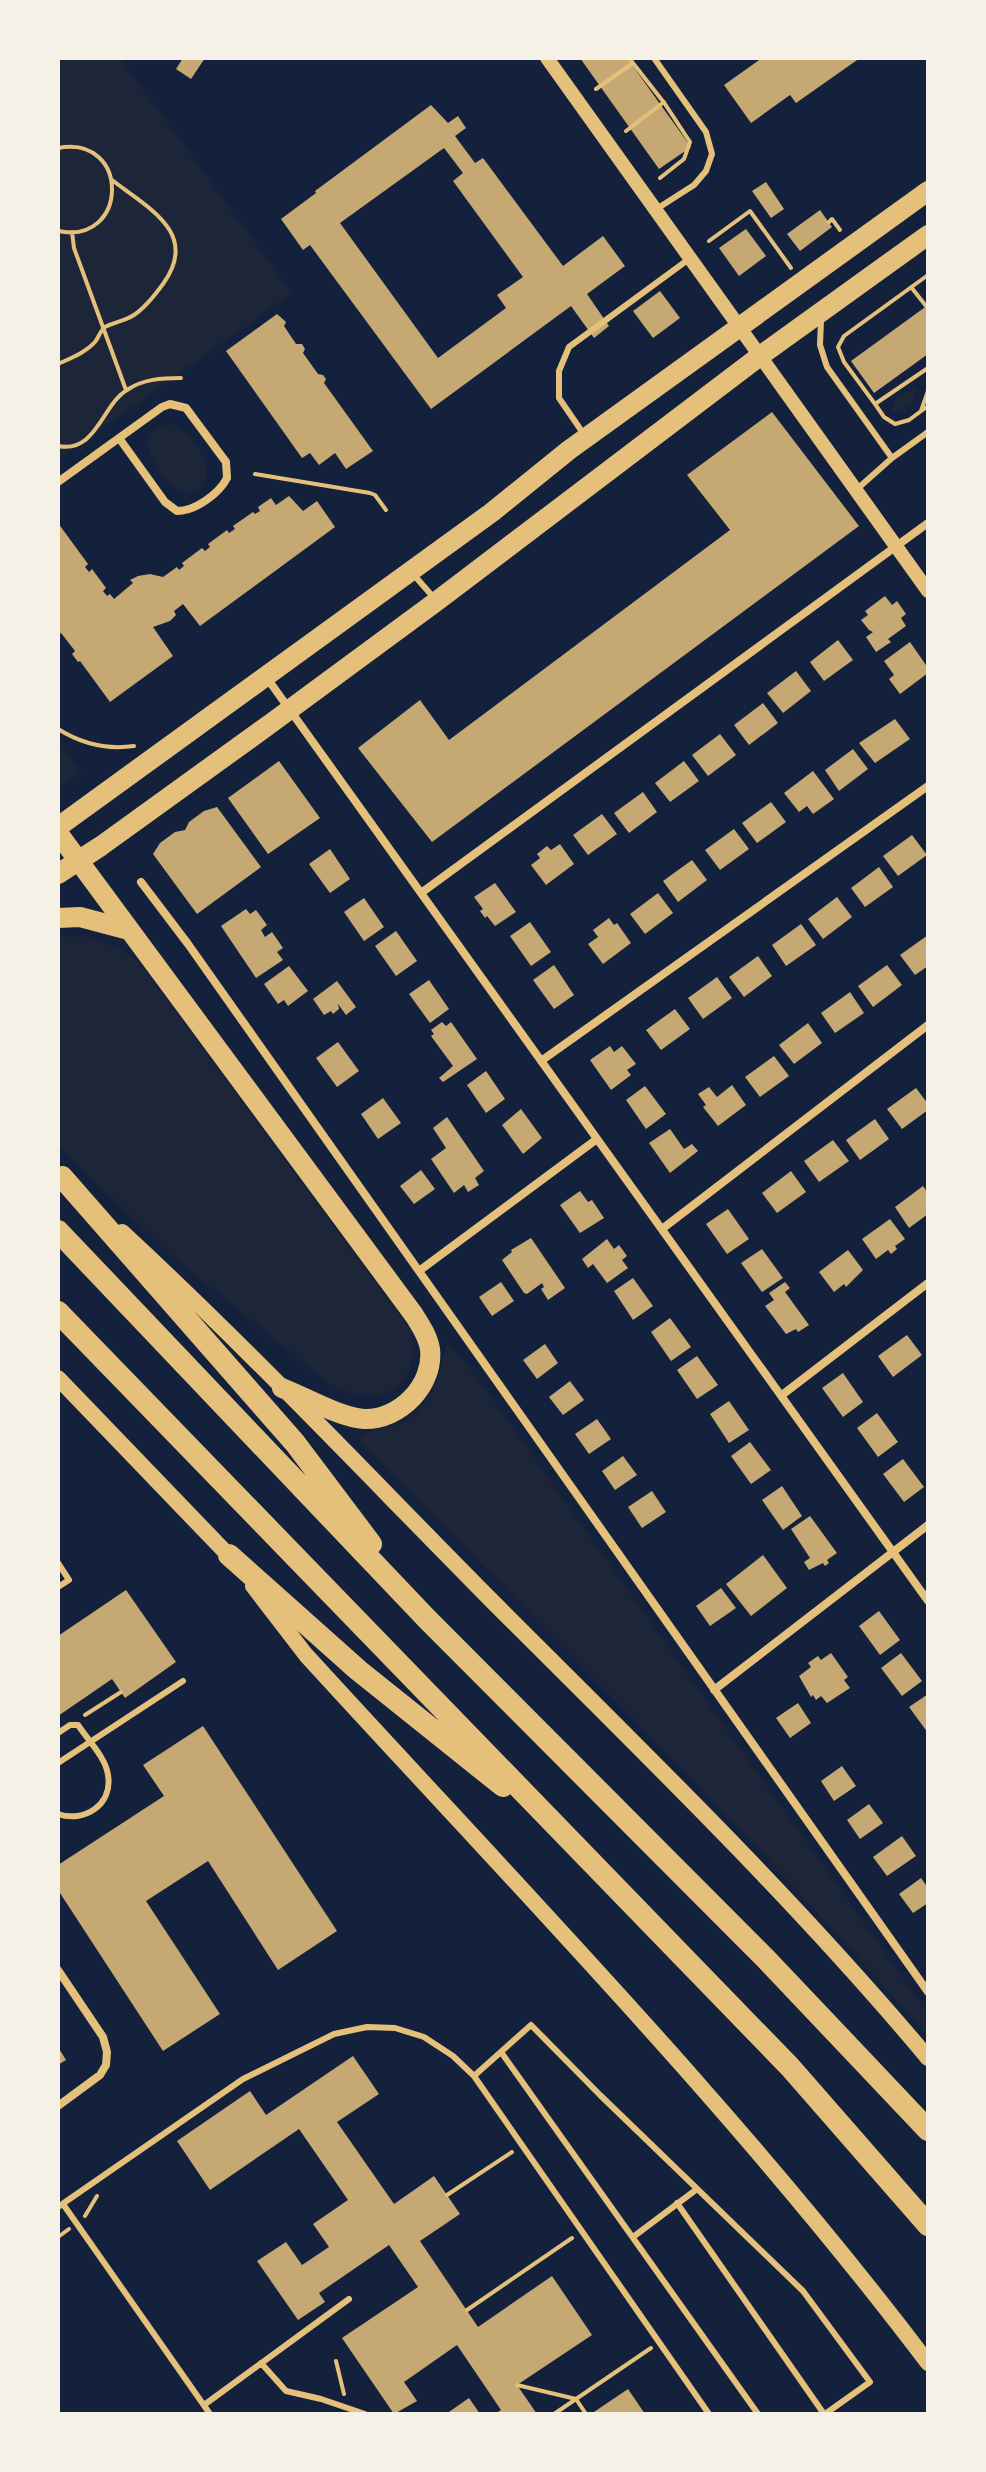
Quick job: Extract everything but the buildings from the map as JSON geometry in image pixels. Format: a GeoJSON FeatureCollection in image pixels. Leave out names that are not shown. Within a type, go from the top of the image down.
{"type":"FeatureCollection","features":[{"type":"Feature","properties":{"kind":"highway"},"geometry":{"type":"LineString","coordinates":[[60,1175],[295,1443],[427,1619]]}},
{"type":"Feature","properties":{"kind":"highway"},"geometry":{"type":"LineString","coordinates":[[58,1231],[427,1619],[766,1959],[928,2130]]}},
{"type":"Feature","properties":{"kind":"highway"},"geometry":{"type":"LineString","coordinates":[[58,1312],[801,2079],[928,2225]]}},
{"type":"Feature","properties":{"kind":"highway"},"geometry":{"type":"LineString","coordinates":[[229,1555],[358,1670],[578,1846]]}},
{"type":"Feature","properties":{"kind":"main road"},"geometry":{"type":"LineString","coordinates":[[282,1388],[356,1418],[384,1416],[402,1406],[419,1390],[429,1368],[427,1340],[414,1315],[58,830],[491,513],[586,438],[926,197]]}},
{"type":"Feature","properties":{"kind":"main road"},"geometry":{"type":"LineString","coordinates":[[58,874],[437,601],[760,356],[928,235]]}},
{"type":"Feature","properties":{"kind":"main road"},"geometry":{"type":"LineString","coordinates":[[58,918],[80,917],[129,930]]}},
{"type":"Feature","properties":{"kind":"main road"},"geometry":{"type":"LineString","coordinates":[[60,1175],[177,1283],[772,1883],[928,2058]]}},
{"type":"Feature","properties":{"kind":"main road"},"geometry":{"type":"LineString","coordinates":[[58,1378],[229,1555],[306,1655],[684,2067],[780,2176],[928,2363]]}},
{"type":"Feature","properties":{"kind":"street"},"geometry":{"type":"LineString","coordinates":[[547,58],[928,591]]}},
{"type":"Feature","properties":{"kind":"street"},"geometry":{"type":"LineString","coordinates":[[58,482],[119,438],[162,407],[178,404],[191,414],[226,462],[227,478],[218,491],[192,508],[177,511],[165,502],[119,438]]}},
{"type":"Feature","properties":{"kind":"street"},"geometry":{"type":"LineString","coordinates":[[421,893],[928,523]]}},
{"type":"Feature","properties":{"kind":"street"},"geometry":{"type":"LineString","coordinates":[[267,678],[928,1601]]}},
{"type":"Feature","properties":{"kind":"street"},"geometry":{"type":"LineString","coordinates":[[541,1061],[928,786]]}},
{"type":"Feature","properties":{"kind":"street"},"geometry":{"type":"LineString","coordinates":[[141,882],[188,944],[928,1992]]}},
{"type":"Feature","properties":{"kind":"street"},"geometry":{"type":"LineString","coordinates":[[662,1229],[928,1025]]}},
{"type":"Feature","properties":{"kind":"street"},"geometry":{"type":"LineString","coordinates":[[419,1271],[597,1139]]}},
{"type":"Feature","properties":{"kind":"street"},"geometry":{"type":"LineString","coordinates":[[782,1395],[928,1283]]}},
{"type":"Feature","properties":{"kind":"street"},"geometry":{"type":"LineString","coordinates":[[714,1690],[928,1525]]}},
{"type":"Feature","properties":{"kind":"street"},"geometry":{"type":"LineString","coordinates":[[58,1970],[103,2037],[107,2052],[106,2065],[92,2083],[58,2106]]}},
{"type":"Feature","properties":{"kind":"lane"},"geometry":{"type":"LineString","coordinates":[[654,58],[706,132],[712,154],[701,178],[654,211]]}},
{"type":"Feature","properties":{"kind":"lane"},"geometry":{"type":"LineString","coordinates":[[586,438],[559,398],[559,371],[569,347],[689,259]]}},
{"type":"Feature","properties":{"kind":"lane"},"geometry":{"type":"LineString","coordinates":[[822,312],[820,345],[827,367],[892,458]]}},
{"type":"Feature","properties":{"kind":"lane"},"geometry":{"type":"LineString","coordinates":[[856,490],[928,432]]}},
{"type":"Feature","properties":{"kind":"lane"},"geometry":{"type":"LineString","coordinates":[[411,572],[437,601]]}},
{"type":"Feature","properties":{"kind":"lane"},"geometry":{"type":"LineString","coordinates":[[58,1563],[69,1580],[58,1587]]}},
{"type":"Feature","properties":{"kind":"lane"},"geometry":{"type":"LineString","coordinates":[[58,1763],[183,1681]]}},
{"type":"Feature","properties":{"kind":"lane"},"geometry":{"type":"LineString","coordinates":[[58,1733],[74,1724],[78,1725],[105,1764],[109,1777],[108,1790],[93,1811],[82,1817],[69,1818],[58,1814]]}},
{"type":"Feature","properties":{"kind":"lane"},"geometry":{"type":"LineString","coordinates":[[474,2076],[531,2025],[803,2291],[870,2382],[824,2414],[677,2203]]}},
{"type":"Feature","properties":{"kind":"lane"},"geometry":{"type":"LineString","coordinates":[[210,2414],[77,2224],[60,2205],[243,2079],[334,2034],[367,2027],[395,2028],[424,2037],[453,2056],[474,2076],[709,2414]]}},
{"type":"Feature","properties":{"kind":"lane"},"geometry":{"type":"LineString","coordinates":[[501,2052],[758,2414]]}},
{"type":"Feature","properties":{"kind":"lane"},"geometry":{"type":"LineString","coordinates":[[633,2237],[697,2189]]}},
{"type":"Feature","properties":{"kind":"lane"},"geometry":{"type":"LineString","coordinates":[[204,2405],[349,2299]]}},
{"type":"Feature","properties":{"kind":"lane"},"geometry":{"type":"LineString","coordinates":[[261,2363],[286,2391],[365,2414]]}},
{"type":"Feature","properties":{"kind":"path"},"geometry":{"type":"LineString","coordinates":[[596,89],[631,60],[664,102],[690,142],[684,159],[660,178]]}},
{"type":"Feature","properties":{"kind":"path"},"geometry":{"type":"LineString","coordinates":[[626,131],[664,102]]}},
{"type":"Feature","properties":{"kind":"path"},"geometry":{"type":"LineString","coordinates":[[58,148],[82,147],[94,153],[104,163],[112,180],[162,218],[175,236],[176,251],[170,274],[153,298],[133,316],[103,328],[95,342],[78,355],[58,364]]}},
{"type":"Feature","properties":{"kind":"path"},"geometry":{"type":"LineString","coordinates":[[58,231],[83,231],[106,215],[111,202],[112,180]]}},
{"type":"Feature","properties":{"kind":"path"},"geometry":{"type":"LineString","coordinates":[[709,241],[750,211],[791,268]]}},
{"type":"Feature","properties":{"kind":"path"},"geometry":{"type":"LineString","coordinates":[[829,222],[832,219],[841,231]]}},
{"type":"Feature","properties":{"kind":"path"},"geometry":{"type":"LineString","coordinates":[[72,232],[74,248],[126,390]]}},
{"type":"Feature","properties":{"kind":"path"},"geometry":{"type":"LineString","coordinates":[[895,424],[884,417],[844,362],[839,341],[928,275]]}},
{"type":"Feature","properties":{"kind":"path"},"geometry":{"type":"LineString","coordinates":[[911,287],[926,306]]}},
{"type":"Feature","properties":{"kind":"path"},"geometry":{"type":"LineString","coordinates":[[832,339],[839,341]]}},
{"type":"Feature","properties":{"kind":"path"},"geometry":{"type":"LineString","coordinates":[[875,404],[928,368]]}},
{"type":"Feature","properties":{"kind":"path"},"geometry":{"type":"LineString","coordinates":[[58,446],[77,443],[89,436],[126,390],[152,379],[181,378]]}},
{"type":"Feature","properties":{"kind":"path"},"geometry":{"type":"LineString","coordinates":[[921,411],[928,391]]}},
{"type":"Feature","properties":{"kind":"path"},"geometry":{"type":"LineString","coordinates":[[888,427],[901,423],[928,406]]}},
{"type":"Feature","properties":{"kind":"path"},"geometry":{"type":"LineString","coordinates":[[255,474],[370,493],[386,510]]}},
{"type":"Feature","properties":{"kind":"path"},"geometry":{"type":"LineString","coordinates":[[58,729],[89,744],[134,746]]}},
{"type":"Feature","properties":{"kind":"path"},"geometry":{"type":"LineString","coordinates":[[85,1715],[121,1692]]}},
{"type":"Feature","properties":{"kind":"path"},"geometry":{"type":"LineString","coordinates":[[447,2195],[522,2145]]}},
{"type":"Feature","properties":{"kind":"path"},"geometry":{"type":"LineString","coordinates":[[58,2237],[91,2210],[106,2174]]}},
{"type":"Feature","properties":{"kind":"path"},"geometry":{"type":"LineString","coordinates":[[467,2310],[572,2238]]}},
{"type":"Feature","properties":{"kind":"path"},"geometry":{"type":"LineString","coordinates":[[554,2414],[651,2348]]}},
{"type":"Feature","properties":{"kind":"path"},"geometry":{"type":"LineString","coordinates":[[336,2361],[347,2407]]}},
{"type":"Feature","properties":{"kind":"path"},"geometry":{"type":"LineString","coordinates":[[517,2385],[576,2399],[586,2414]]}},
{"type":"Feature","properties":{"kind":"shaded area"},"geometry":{"type":"Polygon","coordinates":[[[58,58],[120,58],[292,293],[58,460],[58,58]]]}},
{"type":"Feature","properties":{"kind":"shaded area"},"geometry":{"type":"Polygon","coordinates":[[[915,388],[911,406],[891,413],[897,397],[915,388]]]}},
{"type":"Feature","properties":{"kind":"shaded area"},"geometry":{"type":"Polygon","coordinates":[[[170,424],[190,438],[205,461],[207,476],[196,490],[183,492],[177,489],[165,478],[151,456],[149,437],[153,431],[170,424]]]}},
{"type":"Feature","properties":{"kind":"shaded area"},"geometry":{"type":"Polygon","coordinates":[[[58,741],[81,773],[58,788],[58,741]]]}},
{"type":"Feature","properties":{"kind":"shaded area"},"geometry":{"type":"Polygon","coordinates":[[[82,936],[114,946],[141,965],[412,1332],[409,1369],[392,1390],[364,1395],[330,1384],[171,1255],[58,1145],[58,937],[82,936]]]}},
{"type":"Feature","properties":{"kind":"shaded area"},"geometry":{"type":"Polygon","coordinates":[[[447,1343],[476,1376],[928,2013],[928,2037],[719,1808],[358,1439],[393,1426],[416,1413],[431,1393],[447,1343]]]}}]}
